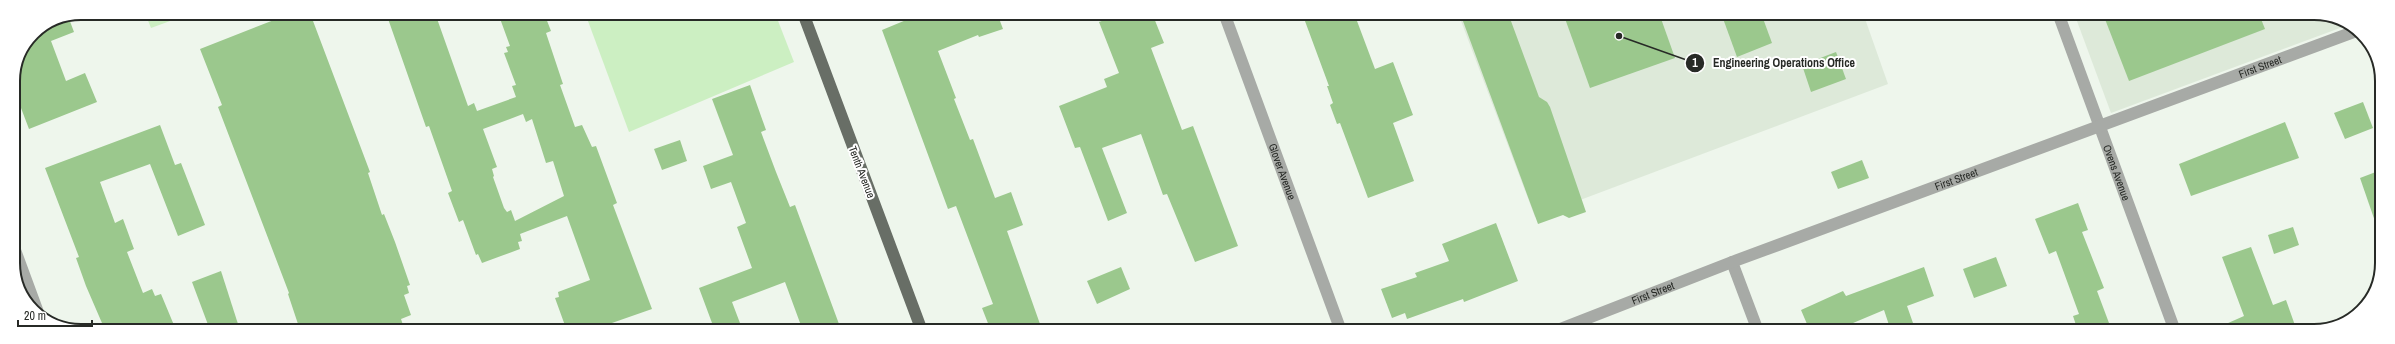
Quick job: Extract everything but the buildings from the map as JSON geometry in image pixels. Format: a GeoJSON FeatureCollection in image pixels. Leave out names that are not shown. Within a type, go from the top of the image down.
{"type":"FeatureCollection","features":[{"type":"Feature","properties":{"kind":"main road","name":"Tenth Avenue"},"geometry":{"type":"LineString","coordinates":[[806,20],[919,324]]}},
{"type":"Feature","properties":{"kind":"street","name":"Glover Avenue"},"geometry":{"type":"LineString","coordinates":[[1227,20],[1338,324]]}},
{"type":"Feature","properties":{"kind":"street","name":"Ovens Avenue"},"geometry":{"type":"LineString","coordinates":[[2060,20],[2172,324]]}},
{"type":"Feature","properties":{"kind":"street","name":"First Street"},"geometry":{"type":"LineString","coordinates":[[1573,324],[1732,262],[2351,33]]}},
{"type":"Feature","properties":{"kind":"street"},"geometry":{"type":"LineString","coordinates":[[1732,262],[1755,324]]}},
{"type":"Feature","properties":{"kind":"street"},"geometry":{"type":"LineString","coordinates":[[20,264],[34,301]]}},
{"type":"Feature","properties":{"kind":"shaded area"},"geometry":{"type":"Polygon","coordinates":[[[1461,20],[1865,20],[1888,84],[1535,217],[1461,20]]]}},
{"type":"Feature","properties":{"kind":"shaded area"},"geometry":{"type":"Polygon","coordinates":[[[2077,20],[2314,20],[2330,22],[2342,27],[2111,113],[2077,20]]]}},
{"type":"Feature","properties":{"kind":"green space"},"geometry":{"type":"Polygon","coordinates":[[[148,20],[173,20],[151,28],[148,20]]]}},
{"type":"Feature","properties":{"kind":"green space"},"geometry":{"type":"Polygon","coordinates":[[[588,20],[778,20],[794,62],[629,132],[588,20]]]}},
{"type":"Feature","properties":{"kind":"place","name":"Engineering Operations Office"},"geometry":{"type":"Point","coordinates":[1619,36]}}]}
